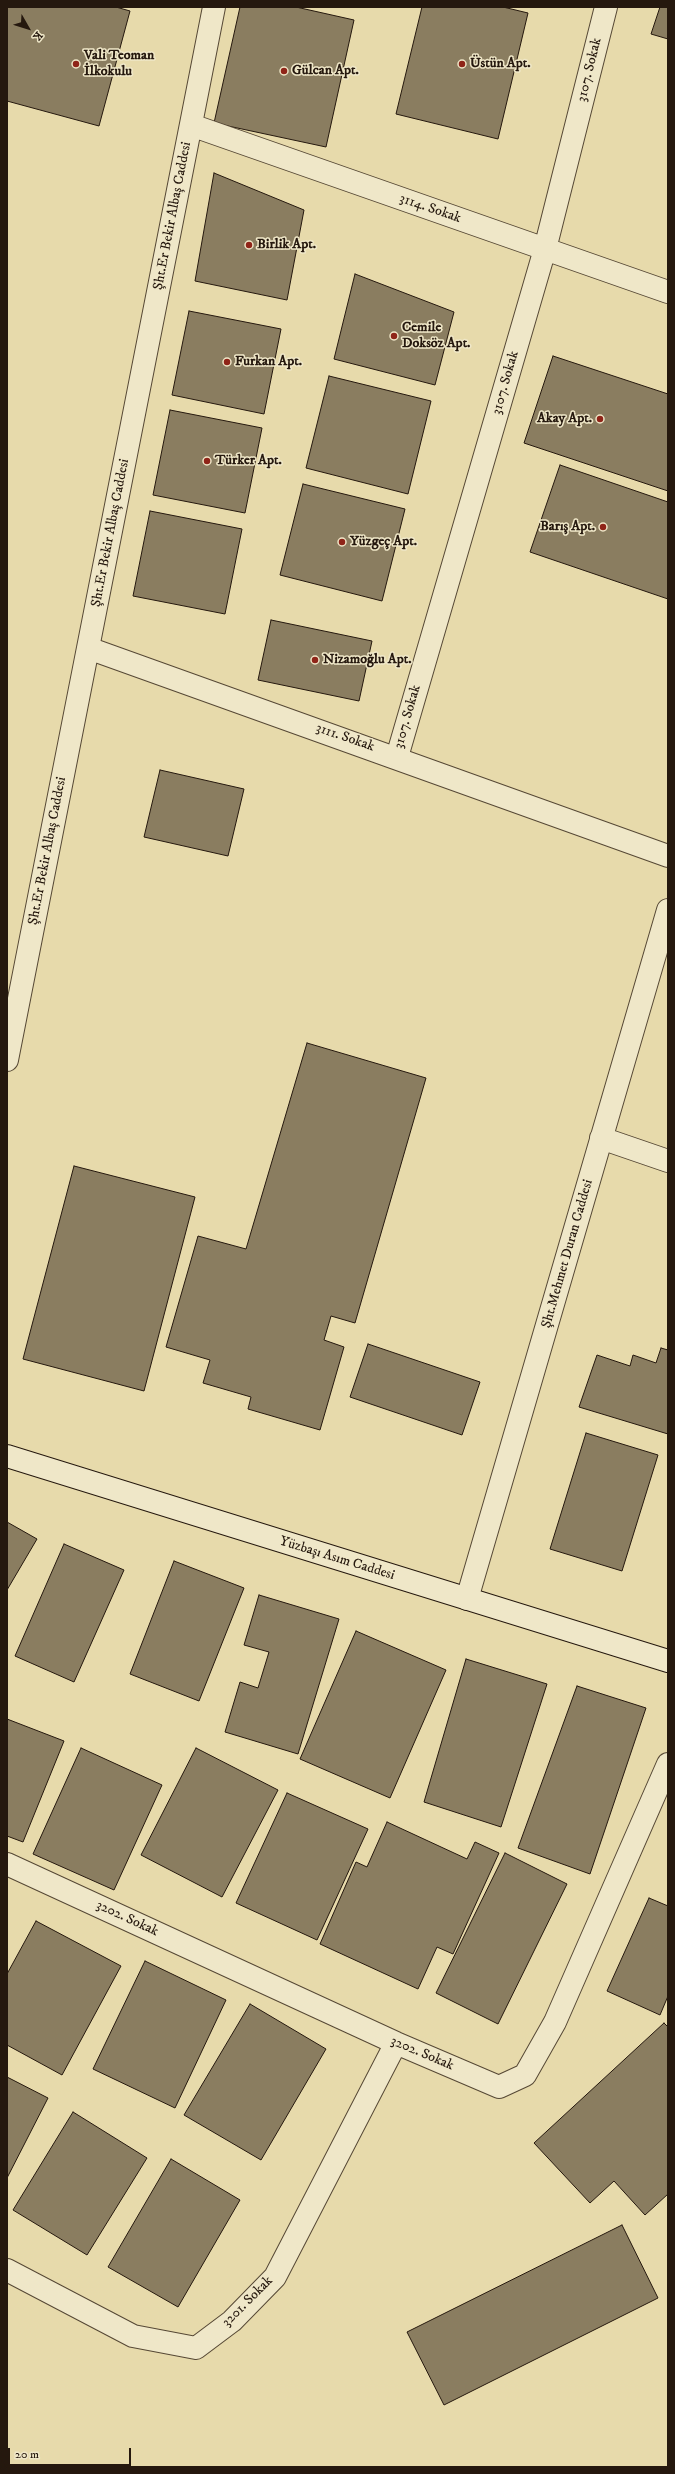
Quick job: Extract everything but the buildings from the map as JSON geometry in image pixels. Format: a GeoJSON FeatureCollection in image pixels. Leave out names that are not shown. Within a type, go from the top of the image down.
{"type":"FeatureCollection","features":[{"type":"Feature","properties":{"kind":"street","name":"Şht.Er Bekir Albaş Caddesi"},"geometry":{"type":"LineString","coordinates":[[7,1060],[214,7]]}},
{"type":"Feature","properties":{"kind":"street","name":"3107. Sokak"},"geometry":{"type":"LineString","coordinates":[[397,757],[545,249],[606,7]]}},
{"type":"Feature","properties":{"kind":"street","name":"3114. Sokak"},"geometry":{"type":"LineString","coordinates":[[191,125],[668,292]]}},
{"type":"Feature","properties":{"kind":"street","name":"3111. Sokak"},"geometry":{"type":"LineString","coordinates":[[88,648],[397,757],[668,856]]}},
{"type":"Feature","properties":{"kind":"street","name":"Şht.Mehmet Duran Caddesi"},"geometry":{"type":"LineString","coordinates":[[467,1599],[668,910]]}},
{"type":"Feature","properties":{"kind":"street"},"geometry":{"type":"LineString","coordinates":[[601,1138],[668,1161]]}},
{"type":"Feature","properties":{"kind":"street","name":"Yüzbaşı Asım Caddesi"},"geometry":{"type":"LineString","coordinates":[[7,1456],[668,1661]]}},
{"type":"Feature","properties":{"kind":"street","name":"3202. Sokak"},"geometry":{"type":"LineString","coordinates":[[7,1864],[396,2043],[499,2087],[525,2075],[555,2022],[668,1764]]}},
{"type":"Feature","properties":{"kind":"street","name":"3201. Sokak"},"geometry":{"type":"LineString","coordinates":[[7,2270],[132,2336],[196,2348],[232,2321],[275,2277],[396,2043]]}},
{"type":"Feature","properties":{"kind":"place","name":"Vali Teoman İlkokulu"},"geometry":{"type":"Point","coordinates":[76,64]}},
{"type":"Feature","properties":{"kind":"place","name":"Üstün Apt."},"geometry":{"type":"Point","coordinates":[462,64]}},
{"type":"Feature","properties":{"kind":"place","name":"Gülcan Apt."},"geometry":{"type":"Point","coordinates":[284,71]}},
{"type":"Feature","properties":{"kind":"place","name":"Birlik Apt."},"geometry":{"type":"Point","coordinates":[249,245]}},
{"type":"Feature","properties":{"kind":"place","name":"Cemile Doksöz Apt."},"geometry":{"type":"Point","coordinates":[394,336]}},
{"type":"Feature","properties":{"kind":"place","name":"Furkan Apt."},"geometry":{"type":"Point","coordinates":[227,362]}},
{"type":"Feature","properties":{"kind":"place","name":"Akay Apt."},"geometry":{"type":"Point","coordinates":[600,419]}},
{"type":"Feature","properties":{"kind":"place","name":"Türker Apt."},"geometry":{"type":"Point","coordinates":[207,461]}},
{"type":"Feature","properties":{"kind":"place","name":"Barış Apt."},"geometry":{"type":"Point","coordinates":[603,527]}},
{"type":"Feature","properties":{"kind":"place","name":"Yüzgeç Apt."},"geometry":{"type":"Point","coordinates":[342,542]}},
{"type":"Feature","properties":{"kind":"place","name":"Nizamoğlu Apt."},"geometry":{"type":"Point","coordinates":[315,660]}}]}
